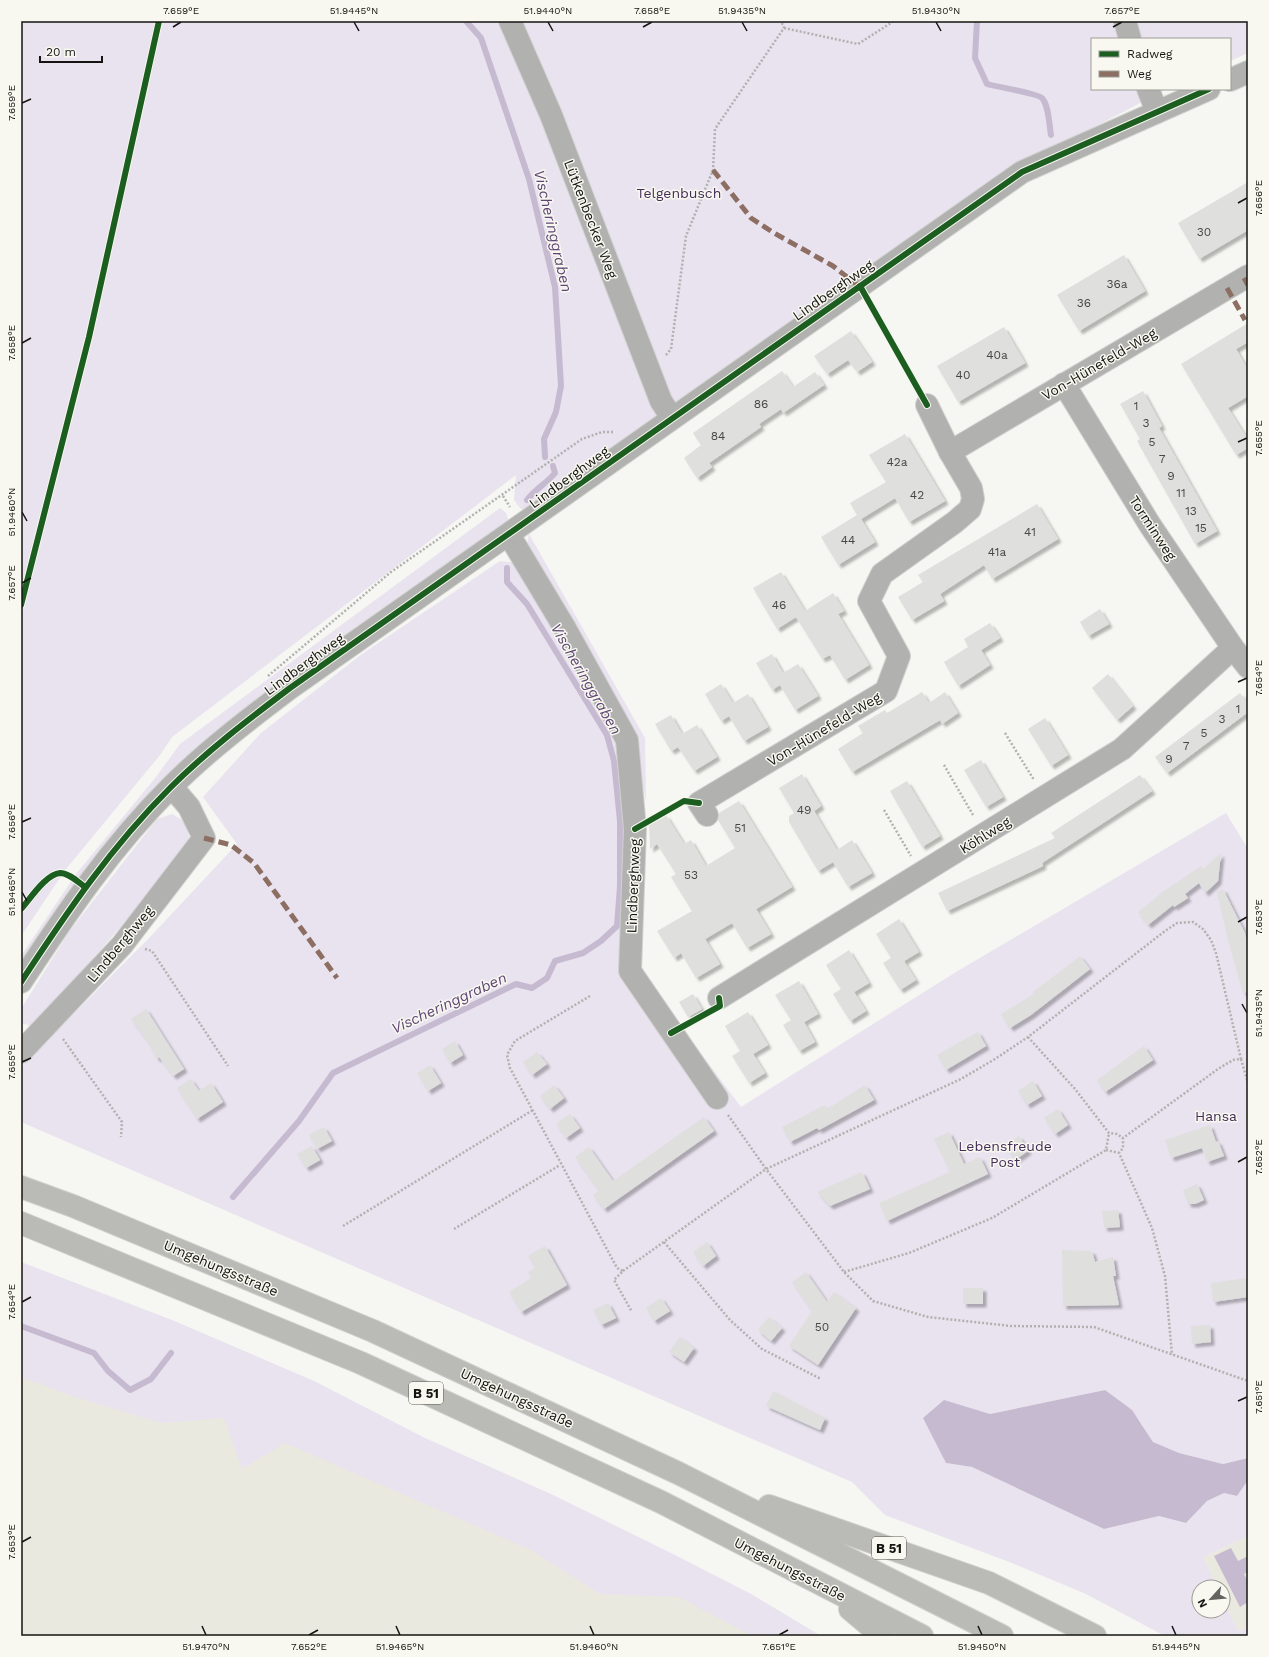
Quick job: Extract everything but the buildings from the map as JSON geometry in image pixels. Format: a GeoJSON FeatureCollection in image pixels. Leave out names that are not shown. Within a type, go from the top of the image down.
{"type":"FeatureCollection","features":[{"type":"Feature","properties":{"kind":"highway","name":"Umgehungsstraße"},"geometry":{"type":"LineString","coordinates":[[21,1187],[73,1206],[373,1331],[678,1473],[1002,1636]]}},
{"type":"Feature","properties":{"kind":"highway","name":"Umgehungsstraße"},"geometry":{"type":"LineString","coordinates":[[21,1223],[361,1363],[661,1502],[821,1586],[922,1636]]}},
{"type":"Feature","properties":{"kind":"highway","name":"B 51"},"geometry":{"type":"LineString","coordinates":[[678,1473],[989,1583],[1095,1636]]}},
{"type":"Feature","properties":{"kind":"highway","name":"B 51"},"geometry":{"type":"LineString","coordinates":[[821,1586],[882,1636]]}},
{"type":"Feature","properties":{"kind":"street","name":"Lütkenbecker Weg"},"geometry":{"type":"LineString","coordinates":[[510,21],[551,115],[661,401],[672,418]]}},
{"type":"Feature","properties":{"kind":"street"},"geometry":{"type":"LineString","coordinates":[[1125,21],[1130,38]]}},
{"type":"Feature","properties":{"kind":"street"},"geometry":{"type":"LineString","coordinates":[[1231,80],[1248,72]]}},
{"type":"Feature","properties":{"kind":"street"},"geometry":{"type":"LineString","coordinates":[[1148,90],[1157,112]]}},
{"type":"Feature","properties":{"kind":"street","name":"Lindberghweg"},"geometry":{"type":"LineString","coordinates":[[21,982],[81,893],[116,848],[172,787],[234,730],[290,688],[1022,172],[1207,90]]}},
{"type":"Feature","properties":{"kind":"street","name":"Von-Hünefeld-Weg"},"geometry":{"type":"LineString","coordinates":[[950,452],[1248,276]]}},
{"type":"Feature","properties":{"kind":"street","name":"Torminweg"},"geometry":{"type":"LineString","coordinates":[[1064,384],[1150,525],[1233,648],[1248,667]]}},
{"type":"Feature","properties":{"kind":"street","name":"Von-Hünefeld-Weg"},"geometry":{"type":"LineString","coordinates":[[707,814],[699,804],[886,692],[900,656],[869,601],[882,574],[970,509],[973,499],[970,488],[927,405]]}},
{"type":"Feature","properties":{"kind":"street","name":"Lindberghweg"},"geometry":{"type":"LineString","coordinates":[[509,535],[566,630],[627,740],[635,829],[630,971],[717,1098]]}},
{"type":"Feature","properties":{"kind":"street","name":"Köhlweg"},"geometry":{"type":"LineString","coordinates":[[719,998],[1122,749],[1233,648]]}},
{"type":"Feature","properties":{"kind":"street","name":"Lindberghweg"},"geometry":{"type":"LineString","coordinates":[[21,1052],[28,1032],[54,1019],[122,945],[204,838],[189,807],[172,787]]}},
{"type":"Feature","properties":{"kind":"path"},"geometry":{"type":"LineString","coordinates":[[781,21],[784,28]]}},
{"type":"Feature","properties":{"kind":"path"},"geometry":{"type":"LineString","coordinates":[[784,28],[858,44],[894,21]]}},
{"type":"Feature","properties":{"kind":"path"},"geometry":{"type":"LineString","coordinates":[[650,374],[671,349],[686,236],[714,170],[714,129],[784,28]]}},
{"type":"Feature","properties":{"kind":"path"},"geometry":{"type":"LineString","coordinates":[[264,679],[391,572],[582,439],[602,432],[617,432]]}},
{"type":"Feature","properties":{"kind":"path"},"geometry":{"type":"LineString","coordinates":[[1005,733],[1045,797]]}},
{"type":"Feature","properties":{"kind":"path"},"geometry":{"type":"LineString","coordinates":[[944,765],[984,835]]}},
{"type":"Feature","properties":{"kind":"path"},"geometry":{"type":"LineString","coordinates":[[884,810],[922,873]]}},
{"type":"Feature","properties":{"kind":"path"},"geometry":{"type":"LineString","coordinates":[[632,1312],[614,1280],[664,1242],[766,1170],[961,1079],[1028,1037],[1165,931],[1177,924],[1193,922],[1203,929],[1216,953],[1248,1083]]}},
{"type":"Feature","properties":{"kind":"path"},"geometry":{"type":"LineString","coordinates":[[140,954],[145,948],[152,950],[228,1066]]}},
{"type":"Feature","properties":{"kind":"path"},"geometry":{"type":"LineString","coordinates":[[590,996],[515,1041],[508,1055],[510,1068],[533,1110],[560,1165],[617,1268],[624,1271]]}},
{"type":"Feature","properties":{"kind":"path"},"geometry":{"type":"LineString","coordinates":[[62,1036],[122,1122],[121,1137]]}},
{"type":"Feature","properties":{"kind":"path"},"geometry":{"type":"LineString","coordinates":[[1028,1037],[1075,1089],[1110,1133],[1118,1134],[1123,1138]]}},
{"type":"Feature","properties":{"kind":"path"},"geometry":{"type":"LineString","coordinates":[[1123,1138],[1218,1070],[1233,1060],[1241,1059]]}},
{"type":"Feature","properties":{"kind":"path"},"geometry":{"type":"LineString","coordinates":[[717,1098],[766,1170],[844,1272],[873,1301],[928,1317],[1011,1326],[1094,1327],[1248,1381]]}},
{"type":"Feature","properties":{"kind":"path"},"geometry":{"type":"LineString","coordinates":[[343,1226],[533,1110]]}},
{"type":"Feature","properties":{"kind":"path"},"geometry":{"type":"LineString","coordinates":[[1106,1150],[1110,1133]]}},
{"type":"Feature","properties":{"kind":"path"},"geometry":{"type":"LineString","coordinates":[[1119,1153],[1123,1148],[1123,1138]]}},
{"type":"Feature","properties":{"kind":"path"},"geometry":{"type":"LineString","coordinates":[[844,1272],[909,1252],[992,1218],[1106,1150],[1119,1153]]}},
{"type":"Feature","properties":{"kind":"path"},"geometry":{"type":"LineString","coordinates":[[1119,1153],[1152,1228],[1165,1276],[1172,1355]]}},
{"type":"Feature","properties":{"kind":"path"},"geometry":{"type":"LineString","coordinates":[[454,1229],[560,1165]]}},
{"type":"Feature","properties":{"kind":"path"},"geometry":{"type":"LineString","coordinates":[[664,1242],[730,1320],[762,1349],[821,1379]]}},
{"type":"Feature","properties":{"kind":"shaded area"},"geometry":{"type":"Polygon","coordinates":[[[21,1311],[795,1636],[21,1636],[21,1311]]]}},
{"type":"Feature","properties":{"kind":"shaded area"},"geometry":{"type":"Polygon","coordinates":[[[1105,1390],[1132,1410],[1153,1442],[1179,1453],[1223,1464],[1248,1458],[1248,1480],[1237,1496],[1224,1493],[1207,1501],[1186,1523],[1159,1516],[1104,1529],[972,1467],[946,1463],[923,1418],[944,1400],[990,1414],[1105,1390]]]}},
{"type":"Feature","properties":{"kind":"shaded area"},"geometry":{"type":"Polygon","coordinates":[[[1248,1536],[1248,1627],[1238,1631],[1231,1616],[1231,1579],[1213,1579],[1203,1557],[1248,1536]]]}},
{"type":"Feature","properties":{"kind":"shaded area"},"geometry":{"type":"Polygon","coordinates":[[[1231,1548],[1238,1561],[1248,1556],[1248,1572],[1244,1574],[1248,1582],[1248,1602],[1240,1607],[1231,1589],[1231,1579],[1226,1579],[1214,1556],[1231,1548]]]}},
{"type":"Feature","properties":{"kind":"green space","name":"Telgenbusch"},"geometry":{"type":"Polygon","coordinates":[[[21,21],[1248,21],[1248,53],[1231,61],[1231,38],[1091,38],[1091,90],[1165,90],[1077,136],[1020,162],[529,509],[521,509],[514,500],[516,475],[172,737],[160,755],[66,869],[21,936],[21,21]]]}},
{"type":"Feature","properties":{"kind":"green space"},"geometry":{"type":"Polygon","coordinates":[[[500,508],[506,513],[509,522],[176,768],[162,781],[21,967],[21,956],[76,874],[156,777],[180,744],[500,508]]]}},
{"type":"Feature","properties":{"kind":"green space"},"geometry":{"type":"Polygon","coordinates":[[[529,534],[645,738],[646,801],[634,743],[527,544],[529,534]]]}},
{"type":"Feature","properties":{"kind":"green space","name":"Lebensfreude Post"},"geometry":{"type":"Polygon","coordinates":[[[500,561],[516,563],[620,745],[627,794],[627,960],[647,981],[741,1107],[956,972],[1226,813],[1248,849],[1248,1458],[1223,1464],[1179,1453],[1153,1442],[1139,1420],[1105,1390],[990,1414],[944,1401],[946,1463],[972,1467],[1104,1529],[1159,1516],[1186,1523],[1207,1501],[1224,1493],[1237,1496],[1248,1480],[1248,1536],[1203,1557],[1213,1579],[1191,1579],[1191,1619],[1231,1619],[1231,1616],[1238,1631],[1248,1627],[1248,1636],[1165,1636],[1086,1594],[1012,1563],[885,1515],[852,1482],[21,1122],[21,1067],[152,935],[237,844],[203,797],[261,733],[362,654],[500,561]]]}},
{"type":"Feature","properties":{"kind":"green space"},"geometry":{"type":"Polygon","coordinates":[[[172,814],[186,822],[189,838],[183,857],[44,1013],[31,1026],[21,1023],[21,1009],[69,932],[157,819],[172,814]]]}},
{"type":"Feature","properties":{"kind":"green space"},"geometry":{"type":"Polygon","coordinates":[[[21,1262],[172,1320],[314,1381],[425,1438],[551,1494],[673,1554],[753,1595],[821,1636],[752,1636],[679,1597],[600,1594],[531,1550],[285,1443],[242,1469],[224,1418],[161,1423],[75,1397],[21,1377],[21,1262]]]}},
{"type":"Feature","properties":{"kind":"waterway","name":"Vischeringgraben"},"geometry":{"type":"LineString","coordinates":[[466,21],[481,38],[529,179],[555,287],[561,386],[556,412],[544,439],[545,457]]}},
{"type":"Feature","properties":{"kind":"waterway"},"geometry":{"type":"LineString","coordinates":[[977,21],[975,58],[987,84],[1025,92],[1042,98],[1047,110],[1051,135]]}},
{"type":"Feature","properties":{"kind":"waterway","name":"Vischeringgraben"},"geometry":{"type":"LineString","coordinates":[[527,500],[555,473],[553,466]]}},
{"type":"Feature","properties":{"kind":"waterway","name":"Vischeringgraben"},"geometry":{"type":"LineString","coordinates":[[233,1197],[299,1121],[333,1073],[516,984],[532,988],[547,978],[555,961],[583,953],[601,941],[617,926],[620,886],[620,821],[614,761],[607,735],[527,604],[507,582],[507,568]]}},
{"type":"Feature","properties":{"kind":"waterway","name":"Vischeringgraben"},"geometry":{"type":"LineString","coordinates":[[21,1326],[94,1353],[108,1371],[130,1390],[151,1379],[171,1353]]}},
{"type":"Feature","properties":{"kind":"marked path"},"geometry":{"type":"LineString","coordinates":[[713,170],[751,218],[774,233],[833,266],[861,288]]}},
{"type":"Feature","properties":{"kind":"marked path"},"geometry":{"type":"LineString","coordinates":[[1244,278],[1248,285]]}},
{"type":"Feature","properties":{"kind":"marked path"},"geometry":{"type":"LineString","coordinates":[[1227,288],[1245,320]]}},
{"type":"Feature","properties":{"kind":"marked path"},"geometry":{"type":"LineString","coordinates":[[204,838],[231,845],[254,863],[337,978]]}},
{"type":"Feature","properties":{"kind":"cycle path"},"geometry":{"type":"LineString","coordinates":[[21,605],[89,337],[159,21]]}},
{"type":"Feature","properties":{"kind":"cycle path"},"geometry":{"type":"LineString","coordinates":[[21,982],[73,905],[109,857],[149,810],[171,787],[214,748],[290,688],[1022,172],[1207,90]]}},
{"type":"Feature","properties":{"kind":"cycle path"},"geometry":{"type":"LineString","coordinates":[[860,286],[927,405]]}},
{"type":"Feature","properties":{"kind":"cycle path"},"geometry":{"type":"LineString","coordinates":[[635,829],[684,801],[699,803]]}},
{"type":"Feature","properties":{"kind":"cycle path"},"geometry":{"type":"LineString","coordinates":[[21,909],[44,882],[55,874],[67,874],[85,887]]}},
{"type":"Feature","properties":{"kind":"cycle path"},"geometry":{"type":"LineString","coordinates":[[671,1033],[720,1006],[719,998]]}},
{"type":"Feature","properties":{"kind":"park label","name":"Hansa"},"geometry":{"type":"Point","coordinates":[1216,1116]}}]}
